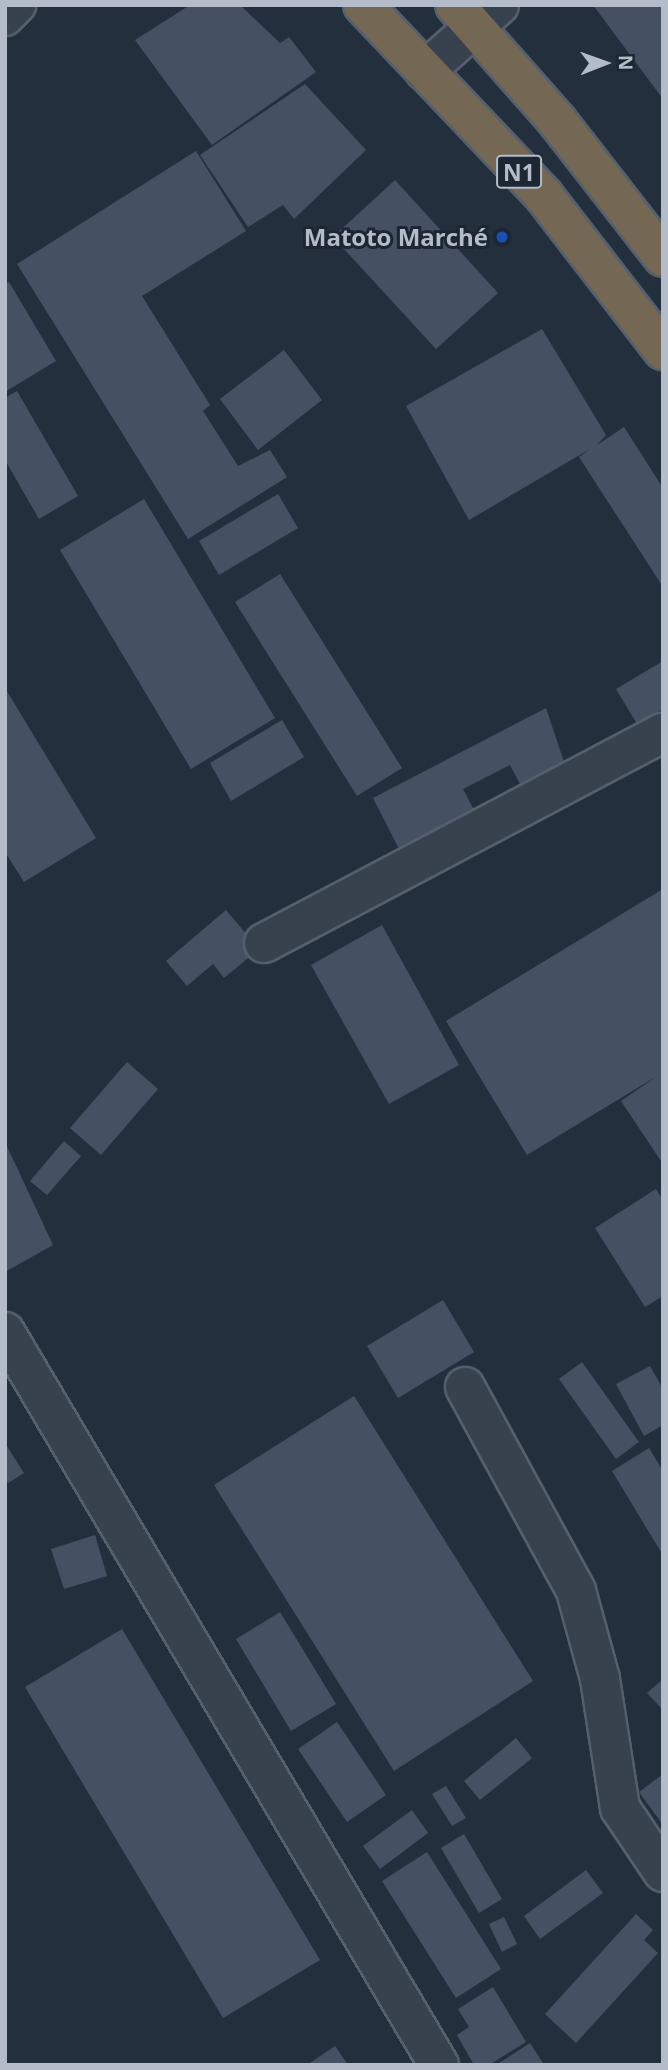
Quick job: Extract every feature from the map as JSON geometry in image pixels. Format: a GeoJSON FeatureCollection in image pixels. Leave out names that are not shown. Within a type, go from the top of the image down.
{"type":"FeatureCollection","features":[{"type":"Feature","properties":{"kind":"highway","name":"N1"},"geometry":{"type":"LineString","coordinates":[[362,5],[544,196],[663,350]]}},
{"type":"Feature","properties":{"kind":"highway","name":"N1"},"geometry":{"type":"LineString","coordinates":[[475,12],[663,257]]}},
{"type":"Feature","properties":{"kind":"street"},"geometry":{"type":"LineString","coordinates":[[5,16],[16,5]]}},
{"type":"Feature","properties":{"kind":"street"},"geometry":{"type":"LineString","coordinates":[[425,71],[475,12]]}},
{"type":"Feature","properties":{"kind":"street"},"geometry":{"type":"LineString","coordinates":[[264,943],[663,733]]}},
{"type":"Feature","properties":{"kind":"street"},"geometry":{"type":"LineString","coordinates":[[5,1332],[439,2065]]}},
{"type":"Feature","properties":{"kind":"street"},"geometry":{"type":"LineString","coordinates":[[465,1387],[576,1591],[600,1679],[620,1808],[663,1872]]}},
{"type":"Feature","properties":{"kind":"building"},"geometry":{"type":"Polygon","coordinates":[[[190,5],[240,5],[280,43],[289,37],[316,72],[212,145],[135,40],[190,5]]]}},
{"type":"Feature","properties":{"kind":"building"},"geometry":{"type":"Polygon","coordinates":[[[593,5],[663,5],[663,99],[593,5]]]}},
{"type":"Feature","properties":{"kind":"building"},"geometry":{"type":"Polygon","coordinates":[[[305,84],[366,150],[294,219],[283,205],[248,227],[200,155],[305,84]]]}},
{"type":"Feature","properties":{"kind":"building"},"geometry":{"type":"Polygon","coordinates":[[[196,151],[246,231],[142,296],[210,405],[203,411],[238,466],[270,450],[287,477],[188,539],[17,264],[196,151]]]}},
{"type":"Feature","properties":{"kind":"building"},"geometry":{"type":"Polygon","coordinates":[[[395,180],[498,293],[436,349],[333,237],[395,180]]]}},
{"type":"Feature","properties":{"kind":"building"},"geometry":{"type":"Polygon","coordinates":[[[9,282],[56,361],[5,392],[5,284],[9,282]]]}},
{"type":"Feature","properties":{"kind":"building"},"geometry":{"type":"Polygon","coordinates":[[[542,329],[606,435],[597,445],[624,427],[663,488],[663,587],[579,457],[590,449],[469,520],[406,406],[542,329]]]}},
{"type":"Feature","properties":{"kind":"building"},"geometry":{"type":"Polygon","coordinates":[[[284,350],[322,400],[258,450],[220,399],[284,350]]]}},
{"type":"Feature","properties":{"kind":"building"},"geometry":{"type":"Polygon","coordinates":[[[17,391],[78,496],[39,519],[5,460],[5,398],[17,391]]]}},
{"type":"Feature","properties":{"kind":"building"},"geometry":{"type":"Polygon","coordinates":[[[278,494],[298,528],[219,575],[199,541],[278,494]]]}},
{"type":"Feature","properties":{"kind":"building"},"geometry":{"type":"Polygon","coordinates":[[[144,499],[275,718],[191,769],[60,550],[144,499]]]}},
{"type":"Feature","properties":{"kind":"building"},"geometry":{"type":"Polygon","coordinates":[[[280,574],[402,768],[357,796],[235,602],[280,574]]]}},
{"type":"Feature","properties":{"kind":"building"},"geometry":{"type":"Polygon","coordinates":[[[663,661],[663,709],[637,724],[616,689],[663,661]]]}},
{"type":"Feature","properties":{"kind":"building"},"geometry":{"type":"Polygon","coordinates":[[[5,688],[96,838],[24,882],[5,852],[5,688]]]}},
{"type":"Feature","properties":{"kind":"building"},"geometry":{"type":"Polygon","coordinates":[[[546,708],[564,762],[520,784],[510,765],[463,789],[474,810],[399,849],[373,798],[546,708]]]}},
{"type":"Feature","properties":{"kind":"building"},"geometry":{"type":"Polygon","coordinates":[[[282,720],[304,757],[231,801],[210,763],[282,720]]]}},
{"type":"Feature","properties":{"kind":"building"},"geometry":{"type":"Polygon","coordinates":[[[663,889],[663,1164],[621,1101],[657,1076],[527,1155],[446,1021],[663,889]]]}},
{"type":"Feature","properties":{"kind":"building"},"geometry":{"type":"Polygon","coordinates":[[[226,910],[259,949],[224,978],[213,964],[187,986],[166,961],[226,910]]]}},
{"type":"Feature","properties":{"kind":"building"},"geometry":{"type":"Polygon","coordinates":[[[382,925],[459,1065],[389,1104],[311,965],[382,925]]]}},
{"type":"Feature","properties":{"kind":"building"},"geometry":{"type":"Polygon","coordinates":[[[127,1062],[158,1089],[101,1155],[70,1128],[127,1062]]]}},
{"type":"Feature","properties":{"kind":"building"},"geometry":{"type":"Polygon","coordinates":[[[64,1141],[81,1156],[47,1195],[30,1181],[64,1141]]]}},
{"type":"Feature","properties":{"kind":"building"},"geometry":{"type":"Polygon","coordinates":[[[5,1142],[53,1245],[5,1272],[5,1142]]]}},
{"type":"Feature","properties":{"kind":"building"},"geometry":{"type":"Polygon","coordinates":[[[656,1189],[663,1200],[663,1296],[645,1307],[595,1228],[656,1189]]]}},
{"type":"Feature","properties":{"kind":"building"},"geometry":{"type":"Polygon","coordinates":[[[443,1300],[474,1352],[398,1398],[367,1346],[443,1300]]]}},
{"type":"Feature","properties":{"kind":"building"},"geometry":{"type":"Polygon","coordinates":[[[582,1362],[639,1442],[616,1459],[559,1379],[582,1362]]]}},
{"type":"Feature","properties":{"kind":"building"},"geometry":{"type":"Polygon","coordinates":[[[650,1366],[663,1389],[663,1425],[644,1436],[616,1384],[650,1366]]]}},
{"type":"Feature","properties":{"kind":"building"},"geometry":{"type":"Polygon","coordinates":[[[354,1396],[533,1681],[394,1771],[214,1485],[354,1396]]]}},
{"type":"Feature","properties":{"kind":"building"},"geometry":{"type":"Polygon","coordinates":[[[5,1443],[24,1473],[8,1483],[5,1479],[5,1443]]]}},
{"type":"Feature","properties":{"kind":"building"},"geometry":{"type":"Polygon","coordinates":[[[649,1448],[663,1471],[661,1552],[612,1471],[649,1448]]]}},
{"type":"Feature","properties":{"kind":"building"},"geometry":{"type":"Polygon","coordinates":[[[95,1535],[107,1576],[64,1589],[51,1549],[95,1535]]]}},
{"type":"Feature","properties":{"kind":"building"},"geometry":{"type":"Polygon","coordinates":[[[280,1612],[336,1704],[291,1731],[236,1639],[280,1612]]]}},
{"type":"Feature","properties":{"kind":"building"},"geometry":{"type":"Polygon","coordinates":[[[122,1629],[320,1960],[223,2018],[25,1687],[122,1629]]]}},
{"type":"Feature","properties":{"kind":"building"},"geometry":{"type":"Polygon","coordinates":[[[663,1679],[663,1706],[661,1708],[647,1693],[663,1679]]]}},
{"type":"Feature","properties":{"kind":"building"},"geometry":{"type":"Polygon","coordinates":[[[337,1722],[386,1795],[347,1822],[298,1749],[337,1722]]]}},
{"type":"Feature","properties":{"kind":"building"},"geometry":{"type":"Polygon","coordinates":[[[516,1738],[532,1758],[480,1800],[464,1781],[516,1738]]]}},
{"type":"Feature","properties":{"kind":"building"},"geometry":{"type":"Polygon","coordinates":[[[663,1774],[663,1825],[639,1792],[663,1774]]]}},
{"type":"Feature","properties":{"kind":"building"},"geometry":{"type":"Polygon","coordinates":[[[446,1786],[466,1818],[452,1826],[432,1794],[446,1786]]]}},
{"type":"Feature","properties":{"kind":"building"},"geometry":{"type":"Polygon","coordinates":[[[412,1810],[428,1833],[380,1869],[363,1846],[412,1810]]]}},
{"type":"Feature","properties":{"kind":"building"},"geometry":{"type":"Polygon","coordinates":[[[464,1834],[502,1899],[479,1913],[441,1848],[464,1834]]]}},
{"type":"Feature","properties":{"kind":"building"},"geometry":{"type":"Polygon","coordinates":[[[427,1852],[501,1969],[456,1998],[382,1881],[427,1852]]]}},
{"type":"Feature","properties":{"kind":"building"},"geometry":{"type":"Polygon","coordinates":[[[586,1870],[603,1893],[540,1939],[524,1916],[586,1870]]]}},
{"type":"Feature","properties":{"kind":"building"},"geometry":{"type":"Polygon","coordinates":[[[636,1914],[653,1930],[644,1940],[658,1953],[576,2043],[545,2014],[636,1914]]]}},
{"type":"Feature","properties":{"kind":"building"},"geometry":{"type":"Polygon","coordinates":[[[504,1917],[517,1944],[502,1952],[489,1924],[504,1917]]]}},
{"type":"Feature","properties":{"kind":"building"},"geometry":{"type":"Polygon","coordinates":[[[493,1987],[526,2042],[489,2065],[474,2065],[457,2035],[469,2027],[458,2009],[493,1987]]]}},
{"type":"Feature","properties":{"kind":"building"},"geometry":{"type":"Polygon","coordinates":[[[530,2043],[543,2063],[496,2065],[530,2043]]]}},
{"type":"Feature","properties":{"kind":"building"},"geometry":{"type":"Polygon","coordinates":[[[335,2046],[348,2065],[307,2065],[335,2046]]]}},
{"type":"Feature","properties":{"kind":"place","name":"Matoto Marché"},"geometry":{"type":"Point","coordinates":[502,237]}}]}
